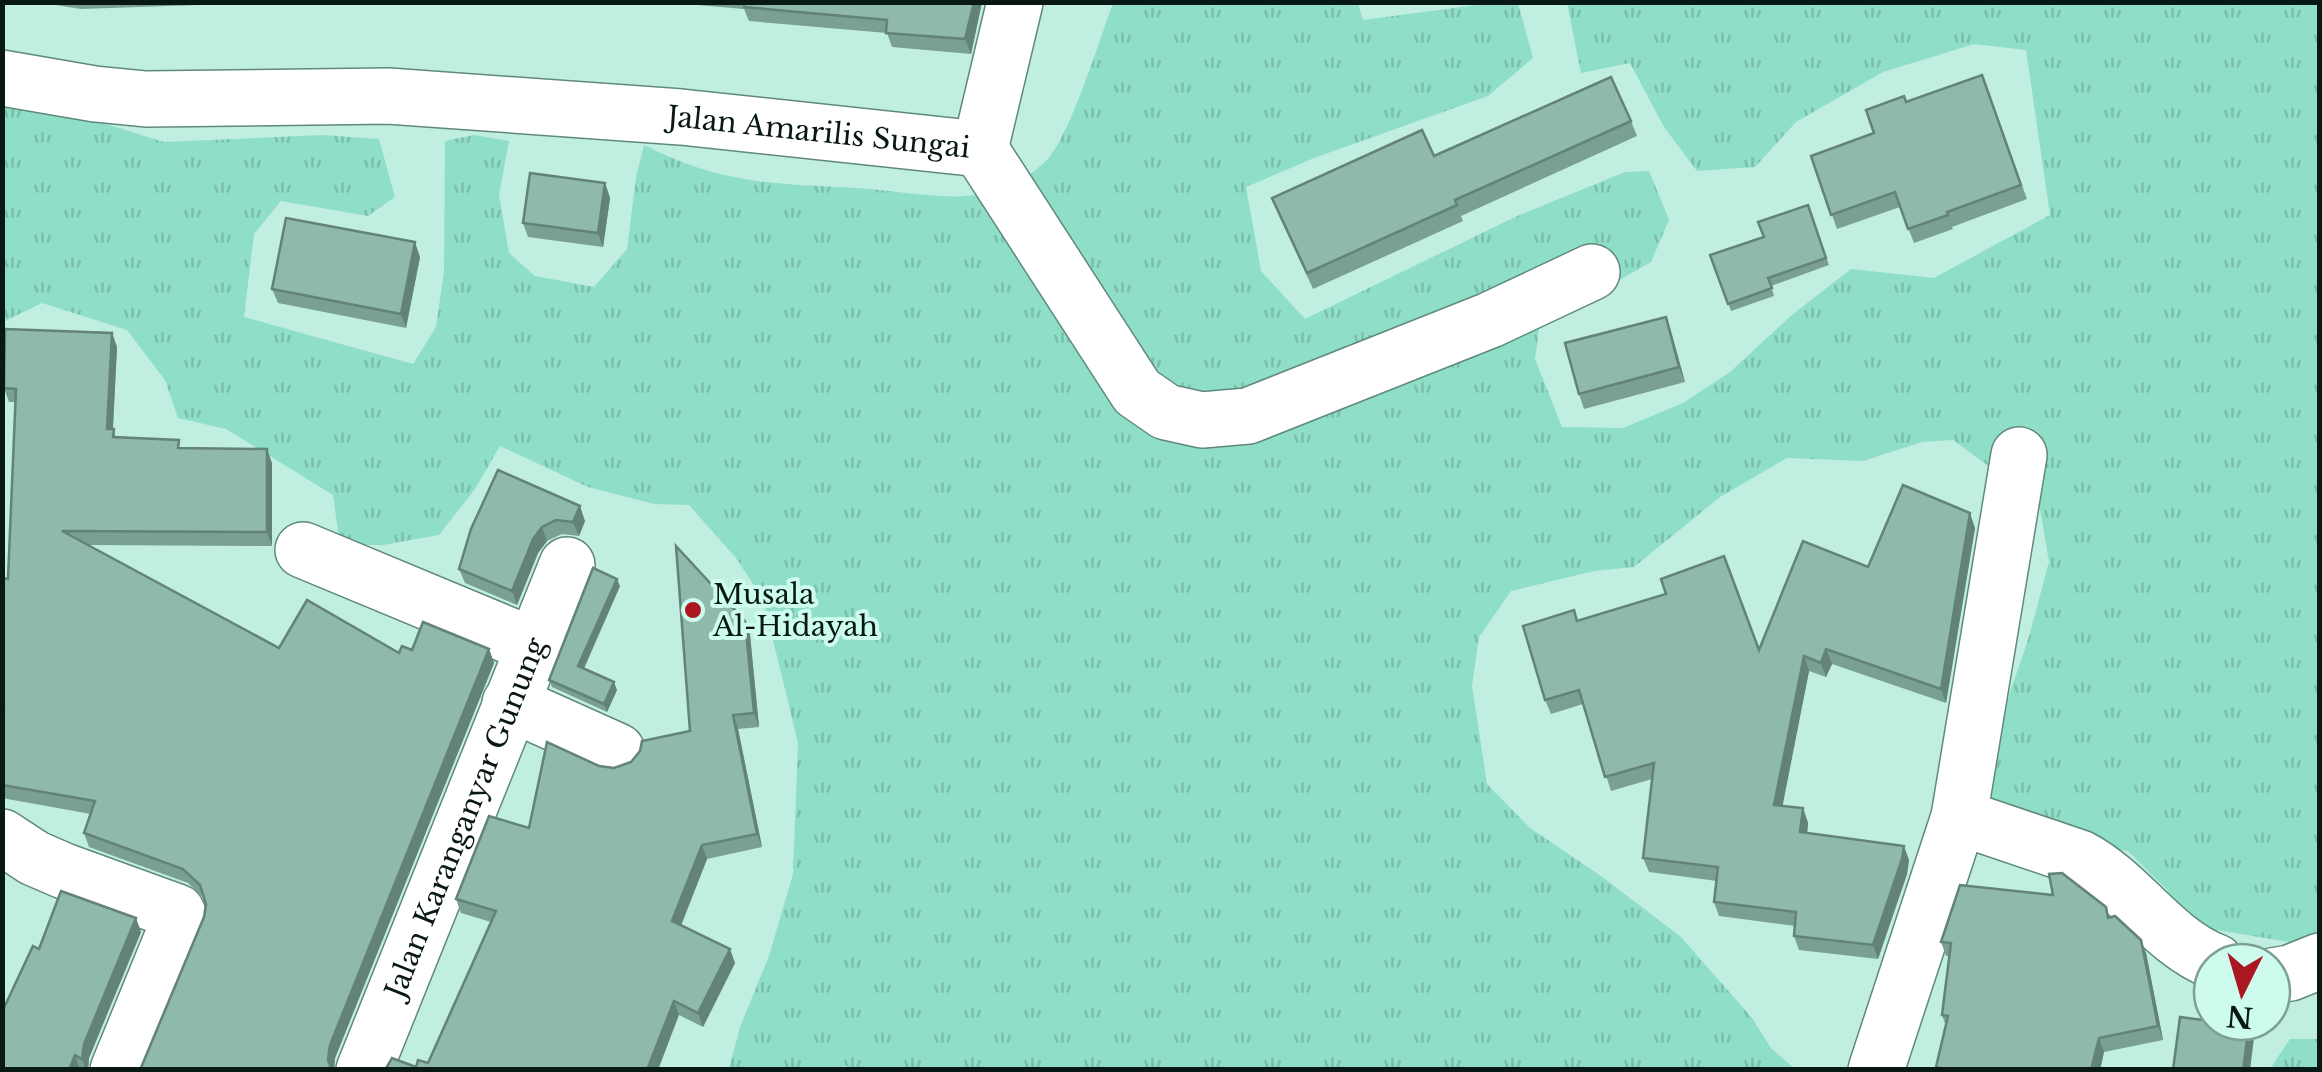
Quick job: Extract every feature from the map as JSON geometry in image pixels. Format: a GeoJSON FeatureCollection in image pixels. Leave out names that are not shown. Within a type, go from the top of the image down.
{"type":"FeatureCollection","features":[{"type":"Feature","properties":{"kind":"street"},"geometry":{"type":"LineString","coordinates":[[980,149],[1015,2]]}},
{"type":"Feature","properties":{"kind":"street","name":"Jalan Amarilis Sungai"},"geometry":{"type":"LineString","coordinates":[[2,78],[146,99],[428,98],[681,117],[980,149],[1137,392],[1166,412],[1202,420],[1248,416],[1490,320],[1592,272]]}},
{"type":"Feature","properties":{"kind":"street"},"geometry":{"type":"LineString","coordinates":[[1876,1070],[1959,818],[2019,455]]}},
{"type":"Feature","properties":{"kind":"street"},"geometry":{"type":"LineString","coordinates":[[303,550],[534,646]]}},
{"type":"Feature","properties":{"kind":"street","name":"Jalan Karanganyar Gunung"},"geometry":{"type":"LineString","coordinates":[[364,1070],[567,566]]}},
{"type":"Feature","properties":{"kind":"street"},"geometry":{"type":"LineString","coordinates":[[510,703],[616,751]]}},
{"type":"Feature","properties":{"kind":"street"},"geometry":{"type":"LineString","coordinates":[[1959,818],[2080,858],[2098,868],[2192,950]]}},
{"type":"Feature","properties":{"kind":"street"},"geometry":{"type":"LineString","coordinates":[[2,837],[34,858],[176,912],[180,919],[118,1070]]}},
{"type":"Feature","properties":{"kind":"street"},"geometry":{"type":"LineString","coordinates":[[2292,972],[2320,961]]}},
{"type":"Feature","properties":{"kind":"green space"},"geometry":{"type":"Polygon","coordinates":[[[1113,3],[1358,3],[1363,20],[1518,3],[1533,58],[1488,96],[1314,158],[1246,187],[1261,271],[1305,319],[1515,217],[1625,172],[1649,171],[1669,220],[1651,262],[1602,290],[1541,314],[1535,359],[1562,427],[1623,428],[1683,403],[1730,372],[1793,314],[1851,269],[1934,278],[2050,215],[2026,50],[1974,44],[1883,72],[1796,122],[1755,167],[1697,171],[1664,127],[1630,63],[1581,73],[1567,3],[2319,3],[2319,947],[2192,926],[2167,890],[2128,851],[2033,840],[1994,823],[1982,774],[2028,640],[2049,562],[2039,503],[1953,440],[1922,442],[1863,461],[1787,458],[1720,497],[1634,567],[1594,571],[1511,591],[1479,637],[1472,686],[1487,784],[1530,828],[1681,937],[1752,1018],[1771,1048],[1795,1069],[729,1069],[793,874],[798,743],[763,599],[736,558],[689,505],[654,504],[588,487],[500,446],[475,489],[439,535],[383,545],[340,545],[333,495],[226,429],[178,418],[165,380],[127,330],[42,303],[3,322],[3,108],[87,118],[164,142],[323,135],[379,139],[395,197],[368,216],[281,201],[254,234],[244,317],[413,364],[436,327],[444,272],[445,141],[474,135],[509,141],[499,195],[509,253],[535,276],[594,287],[627,249],[644,145],[698,168],[748,180],[931,196],[978,195],[1001,189],[1045,162],[1064,133],[1113,3]]]}},
{"type":"Feature","properties":{"kind":"green space"},"geometry":{"type":"Polygon","coordinates":[[[2292,1039],[2319,1039],[2319,1069],[2270,1069],[2292,1039]]]}},
{"type":"Feature","properties":{"kind":"building"},"geometry":{"type":"Polygon","coordinates":[[[744,2],[974,2],[965,39],[886,33],[887,20],[744,7],[744,2]]]}},
{"type":"Feature","properties":{"kind":"building"},"geometry":{"type":"Polygon","coordinates":[[[1982,75],[2021,185],[1908,229],[1895,192],[1831,215],[1811,156],[1874,133],[1866,110],[1904,96],[1906,102],[1982,75]]]}},
{"type":"Feature","properties":{"kind":"building"},"geometry":{"type":"Polygon","coordinates":[[[1611,77],[1631,121],[1455,200],[1457,205],[1307,273],[1272,198],[1422,130],[1434,156],[1611,77]]]}},
{"type":"Feature","properties":{"kind":"building"},"geometry":{"type":"Polygon","coordinates":[[[530,173],[605,183],[598,233],[523,223],[530,173]]]}},
{"type":"Feature","properties":{"kind":"building"},"geometry":{"type":"Polygon","coordinates":[[[1808,205],[1826,258],[1768,278],[1772,288],[1728,304],[1710,255],[1764,237],[1758,222],[1808,205]]]}},
{"type":"Feature","properties":{"kind":"building"},"geometry":{"type":"Polygon","coordinates":[[[286,218],[415,242],[401,314],[272,289],[286,218]]]}},
{"type":"Feature","properties":{"kind":"building"},"geometry":{"type":"Polygon","coordinates":[[[1666,317],[1679,367],[1579,394],[1565,343],[1666,317]]]}},
{"type":"Feature","properties":{"kind":"building"},"geometry":{"type":"Polygon","coordinates":[[[5,329],[112,333],[107,429],[114,429],[113,437],[179,440],[178,448],[267,449],[267,532],[62,531],[279,648],[307,600],[399,653],[402,646],[412,650],[423,622],[489,649],[330,1045],[328,1060],[332,1070],[140,1070],[204,917],[206,904],[200,885],[183,869],[84,833],[95,801],[2,785],[2,578],[8,579],[16,389],[4,388],[5,329]]]}},
{"type":"Feature","properties":{"kind":"building"},"geometry":{"type":"Polygon","coordinates":[[[498,470],[580,506],[573,522],[556,520],[542,527],[533,539],[512,591],[459,569],[471,529],[498,470]]]}},
{"type":"Feature","properties":{"kind":"building"},"geometry":{"type":"Polygon","coordinates":[[[1903,485],[1970,513],[1941,689],[1826,649],[1821,663],[1804,656],[1774,805],[1803,808],[1800,832],[1904,846],[1902,859],[1873,945],[1794,936],[1796,912],[1714,902],[1718,867],[1643,858],[1654,763],[1605,777],[1579,690],[1545,700],[1523,626],[1574,610],[1577,621],[1666,594],[1661,579],[1724,556],[1759,650],[1803,541],[1868,567],[1903,485]]]}},
{"type":"Feature","properties":{"kind":"building"},"geometry":{"type":"Polygon","coordinates":[[[676,546],[745,621],[754,713],[733,715],[757,834],[702,845],[672,921],[730,949],[698,1013],[674,1001],[647,1070],[385,1070],[392,1058],[416,1067],[418,1060],[428,1063],[496,911],[456,899],[489,816],[529,828],[547,742],[599,766],[614,768],[631,762],[642,741],[690,731],[676,546]]]}},
{"type":"Feature","properties":{"kind":"building"},"geometry":{"type":"Polygon","coordinates":[[[593,568],[617,579],[578,666],[614,682],[604,704],[549,680],[593,568]]]}},
{"type":"Feature","properties":{"kind":"building"},"geometry":{"type":"Polygon","coordinates":[[[2062,873],[2106,907],[2108,918],[2115,916],[2141,940],[2158,1026],[2099,1038],[2091,1070],[1936,1067],[1948,1016],[1942,1015],[1951,943],[1941,942],[1960,885],[2053,895],[2049,874],[2062,873]]]}},
{"type":"Feature","properties":{"kind":"building"},"geometry":{"type":"Polygon","coordinates":[[[61,891],[136,918],[84,1044],[82,1059],[75,1055],[69,1070],[2,1070],[2,1012],[33,946],[39,949],[61,891]]]}},
{"type":"Feature","properties":{"kind":"building"},"geometry":{"type":"Polygon","coordinates":[[[2180,1017],[2192,1019],[2192,1042],[2247,1042],[2243,1070],[2173,1070],[2180,1017]]]}},
{"type":"Feature","properties":{"kind":"place","name":"Musala Al-Hidayah"},"geometry":{"type":"Point","coordinates":[693,610]}}]}
